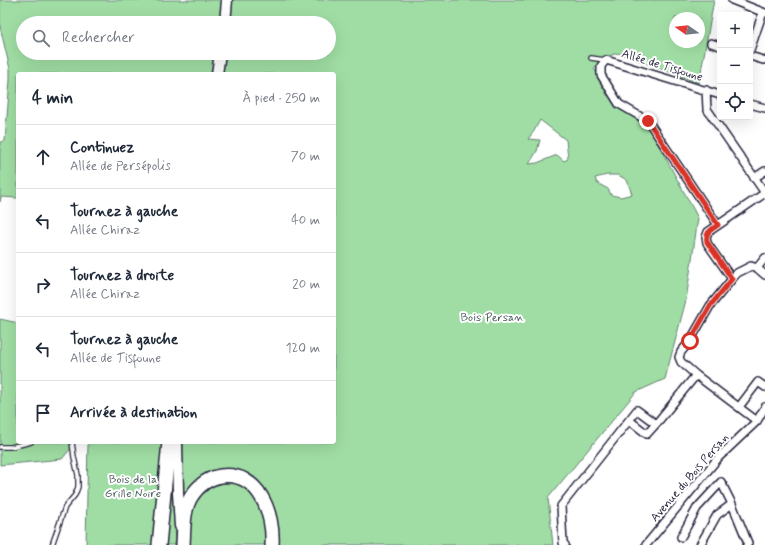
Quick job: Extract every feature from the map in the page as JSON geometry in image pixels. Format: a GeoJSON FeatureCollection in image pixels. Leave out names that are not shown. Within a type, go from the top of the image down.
{"type":"FeatureCollection","features":[{"type":"Feature","properties":{"kind":"highway"},"geometry":{"type":"LineString","coordinates":[[159,545],[169,444]]}},
{"type":"Feature","properties":{"kind":"highway"},"geometry":{"type":"LineString","coordinates":[[182,545],[187,507],[191,497],[198,488],[209,480],[227,476],[239,477],[248,481],[260,494],[270,518],[272,545]]}},
{"type":"Feature","properties":{"kind":"main road"},"geometry":{"type":"LineString","coordinates":[[226,16],[227,0]]}},
{"type":"Feature","properties":{"kind":"main road"},"geometry":{"type":"LineString","coordinates":[[217,72],[219,60]]}},
{"type":"Feature","properties":{"kind":"main road"},"geometry":{"type":"LineString","coordinates":[[177,444],[178,492],[182,545]]}},
{"type":"Feature","properties":{"kind":"street"},"geometry":{"type":"LineString","coordinates":[[732,0],[764,12],[751,48]]}},
{"type":"Feature","properties":{"kind":"street"},"geometry":{"type":"LineString","coordinates":[[712,43],[717,45]]}},
{"type":"Feature","properties":{"kind":"street"},"geometry":{"type":"LineString","coordinates":[[753,57],[763,60]]}},
{"type":"Feature","properties":{"kind":"street","name":"Allée de Tisfoune"},"geometry":{"type":"LineString","coordinates":[[706,90],[606,60],[601,66],[601,75],[619,104],[648,121],[718,225]]}},
{"type":"Feature","properties":{"kind":"street"},"geometry":{"type":"LineString","coordinates":[[717,94],[706,90],[708,109],[765,193],[708,232],[706,237],[707,242],[732,279]]}},
{"type":"Feature","properties":{"kind":"street"},"geometry":{"type":"LineString","coordinates":[[753,105],[765,108]]}},
{"type":"Feature","properties":{"kind":"street"},"geometry":{"type":"LineString","coordinates":[[754,178],[765,171]]}},
{"type":"Feature","properties":{"kind":"street"},"geometry":{"type":"LineString","coordinates":[[757,268],[765,258]]}},
{"type":"Feature","properties":{"kind":"street"},"geometry":{"type":"LineString","coordinates":[[757,421],[696,375],[681,362],[679,358],[681,352],[690,341],[710,306],[737,273],[751,266],[757,268],[765,275]]}},
{"type":"Feature","properties":{"kind":"street"},"geometry":{"type":"LineString","coordinates":[[629,420],[647,434],[696,375]]}},
{"type":"Feature","properties":{"kind":"street"},"geometry":{"type":"LineString","coordinates":[[739,407],[758,382],[765,387]]}},
{"type":"Feature","properties":{"kind":"street","name":"Avenue du Bois Persan"},"geometry":{"type":"LineString","coordinates":[[646,545],[719,457],[757,421],[765,407]]}},
{"type":"Feature","properties":{"kind":"street"},"geometry":{"type":"LineString","coordinates":[[565,545],[563,543],[561,506],[637,410],[656,424]]}},
{"type":"Feature","properties":{"kind":"street"},"geometry":{"type":"LineString","coordinates":[[681,537],[697,508],[721,482],[732,504],[748,543],[747,545]]}},
{"type":"Feature","properties":{"kind":"street"},"geometry":{"type":"LineString","coordinates":[[700,545],[717,515],[732,504]]}},
{"type":"Feature","properties":{"kind":"lane"},"geometry":{"type":"LineString","coordinates":[[591,58],[606,60]]}},
{"type":"Feature","properties":{"kind":"lane"},"geometry":{"type":"LineString","coordinates":[[0,447],[11,447],[23,444]]}},
{"type":"Feature","properties":{"kind":"lane"},"geometry":{"type":"LineString","coordinates":[[52,545],[65,507],[78,487],[78,475],[72,444]]}},
{"type":"Feature","properties":{"kind":"green space","name":"Bois Persan"},"geometry":{"type":"Polygon","coordinates":[[[0,0],[714,0],[699,83],[618,53],[606,57],[594,68],[607,95],[642,117],[698,218],[686,300],[665,379],[636,392],[548,498],[553,545],[276,545],[259,486],[210,475],[176,501],[175,545],[86,545],[88,444],[336,444],[336,72],[16,72],[16,198],[1,197],[0,202],[0,142],[5,141],[10,69],[0,27],[0,0]],[[540,120],[528,139],[540,140],[537,151],[529,164],[537,163],[557,155],[564,161],[568,159],[566,140],[540,120]],[[607,175],[595,178],[597,183],[608,189],[611,195],[621,197],[632,194],[627,180],[618,175],[607,175]]]}},
{"type":"Feature","properties":{"kind":"green space"},"geometry":{"type":"Polygon","coordinates":[[[0,319],[16,323],[16,444],[74,444],[62,459],[0,465],[0,319]]]}},
{"type":"Feature","properties":{"kind":"green space"},"geometry":{"type":"Polygon","coordinates":[[[217,483],[236,483],[248,489],[257,501],[265,523],[265,545],[187,545],[190,522],[197,499],[206,488],[217,483]]]}},
{"type":"Feature","properties":{"kind":"route"},"geometry":{"type":"LineString","coordinates":[[648,121],[718,225],[708,232],[706,237],[707,242],[732,279],[710,306],[690,341]]}},
{"type":"Feature","properties":{"kind":"park label","name":"Bois de la Grille Noire"},"geometry":{"type":"Point","coordinates":[133,487]}}]}
